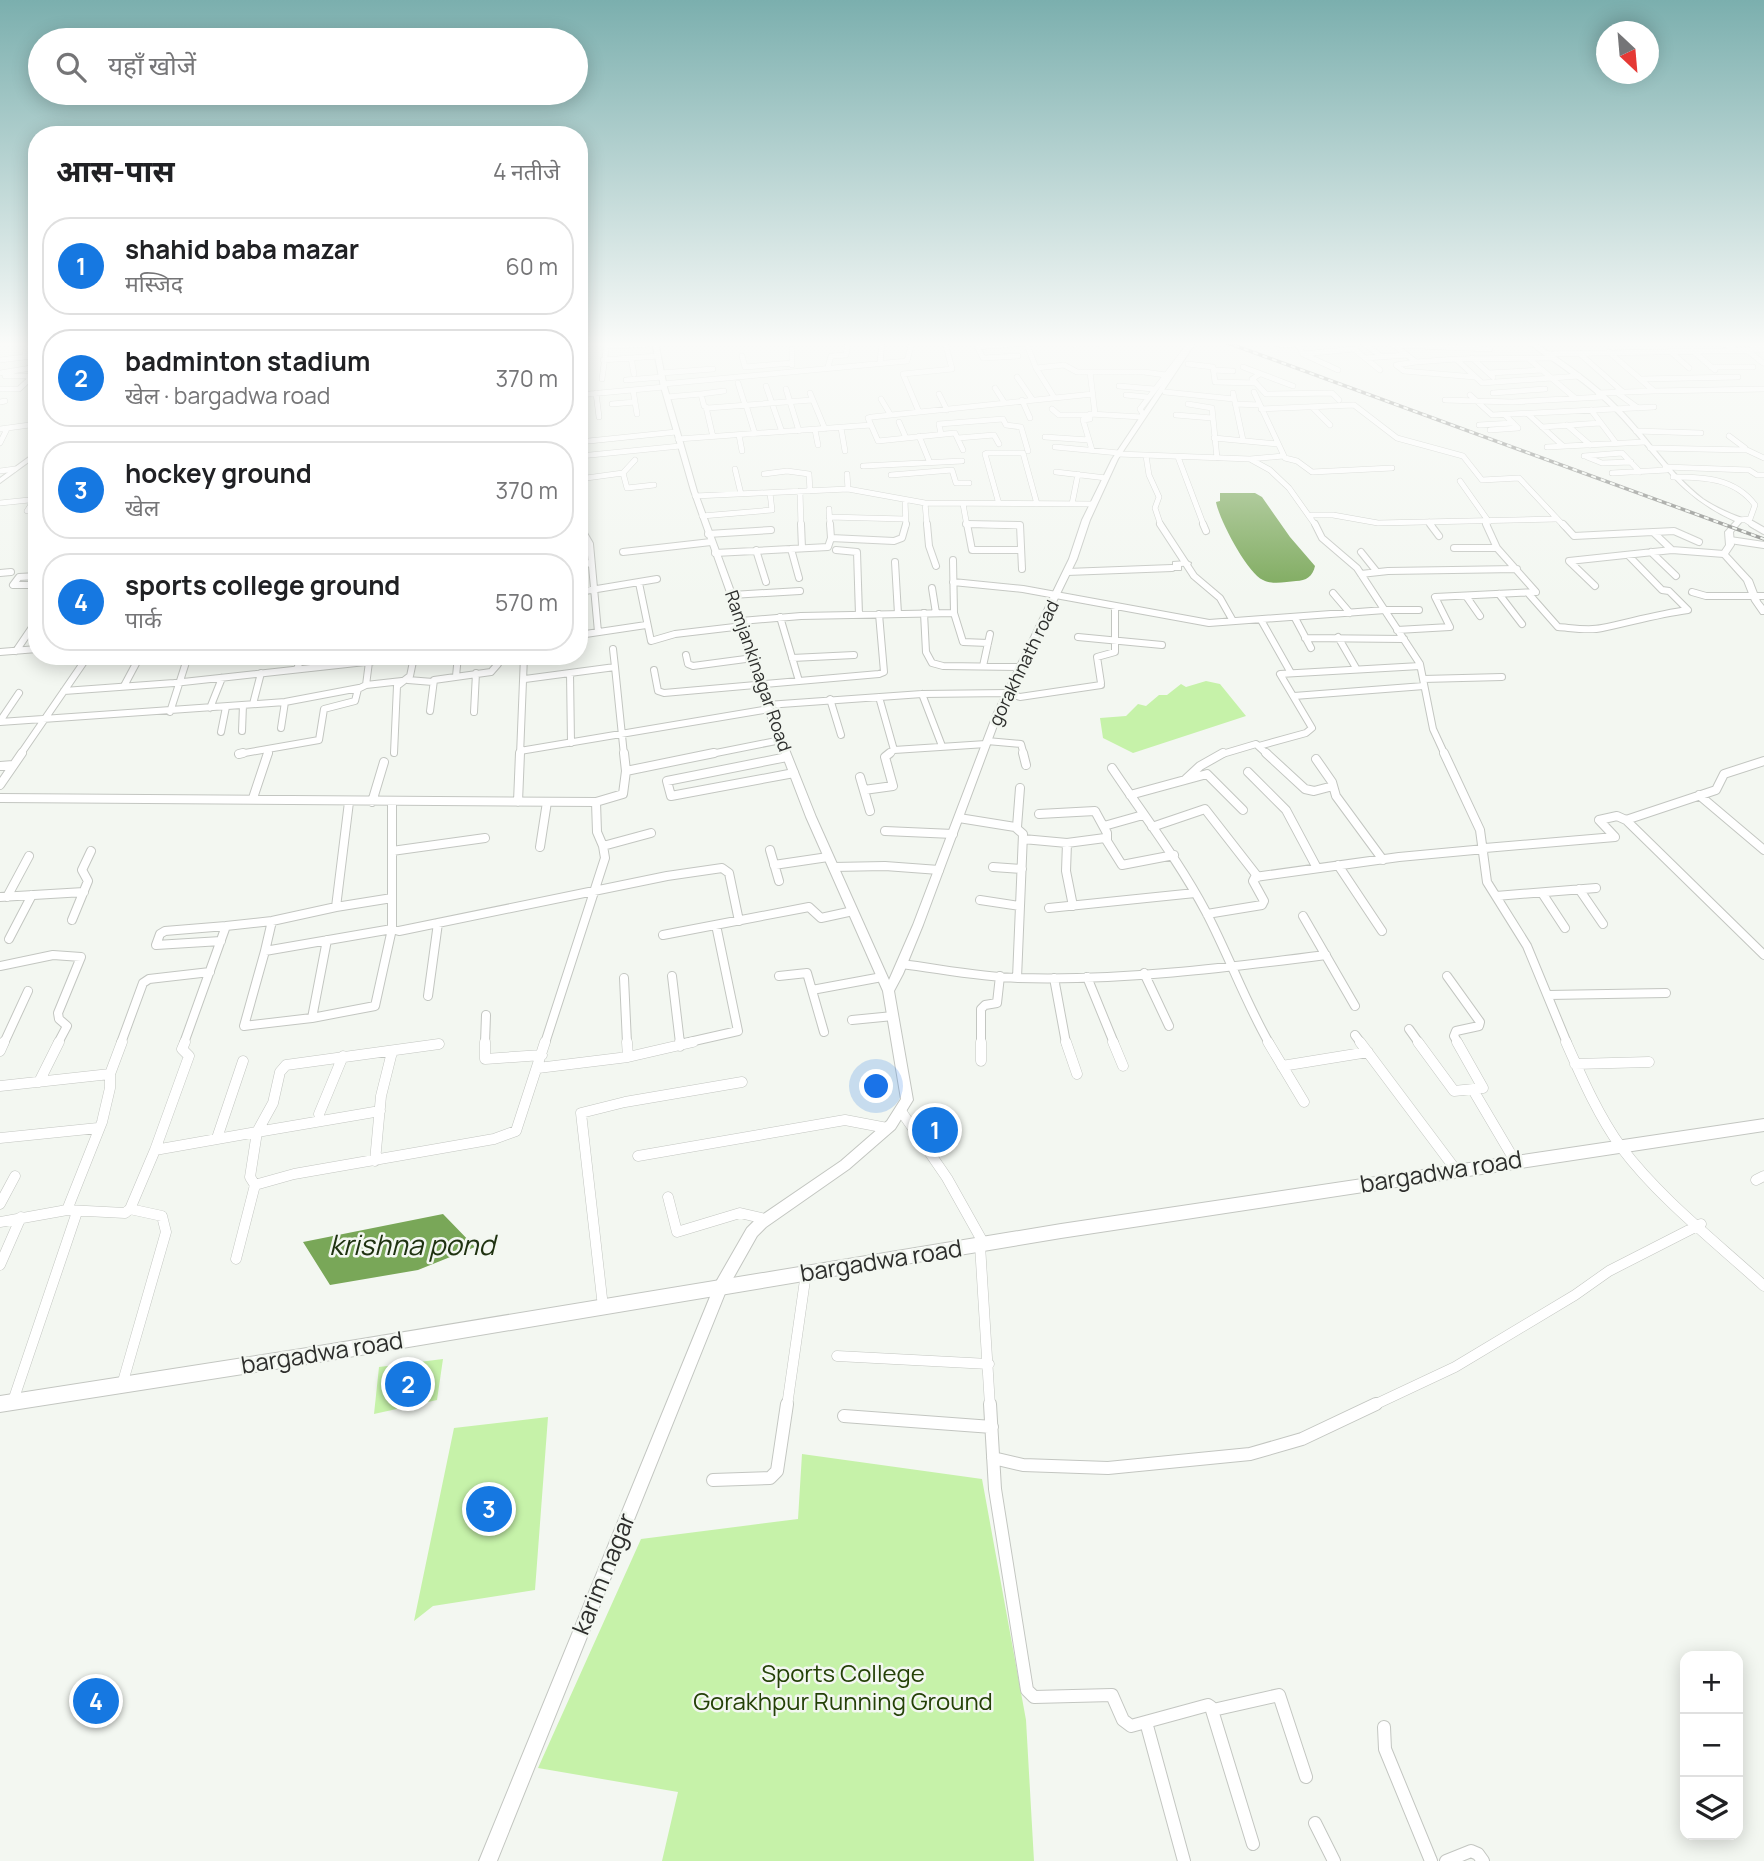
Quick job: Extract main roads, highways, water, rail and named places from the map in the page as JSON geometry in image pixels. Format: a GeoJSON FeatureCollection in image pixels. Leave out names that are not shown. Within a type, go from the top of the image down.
{"type":"FeatureCollection","features":[{"type":"Feature","properties":{"kind":"main road","name":"bargadwa road"},"geometry":{"type":"LineString","coordinates":[[6,1403],[982,1244],[1764,1125]]}},
{"type":"Feature","properties":{"kind":"water"},"geometry":{"type":"Polygon","coordinates":[[[1220,493],[1255,493],[1262,497],[1290,537],[1315,566],[1311,575],[1300,581],[1275,583],[1267,582],[1257,575],[1242,557],[1222,520],[1216,502],[1220,501],[1220,493]]]}},
{"type":"Feature","properties":{"kind":"water","name":"krishna pond"},"geometry":{"type":"Polygon","coordinates":[[[443,1214],[475,1247],[418,1270],[330,1285],[303,1242],[443,1214]]]}},
{"type":"Feature","properties":{"kind":"railway"},"geometry":{"type":"LineString","coordinates":[[1463,429],[1764,539]]}},
{"type":"Feature","properties":{"kind":"place","name":"shahid baba mazar"},"geometry":{"type":"Point","coordinates":[935,1130]}},
{"type":"Feature","properties":{"kind":"place","name":"badminton stadium"},"geometry":{"type":"Point","coordinates":[408,1384]}},
{"type":"Feature","properties":{"kind":"place","name":"hockey ground"},"geometry":{"type":"Point","coordinates":[489,1509]}},
{"type":"Feature","properties":{"kind":"place","name":"sports college ground"},"geometry":{"type":"Point","coordinates":[96,1701]}},
{"type":"Feature","properties":{"kind":"park label","name":"Sports College Gorakhpur Running Ground"},"geometry":{"type":"Point","coordinates":[843,1688]}}]}
